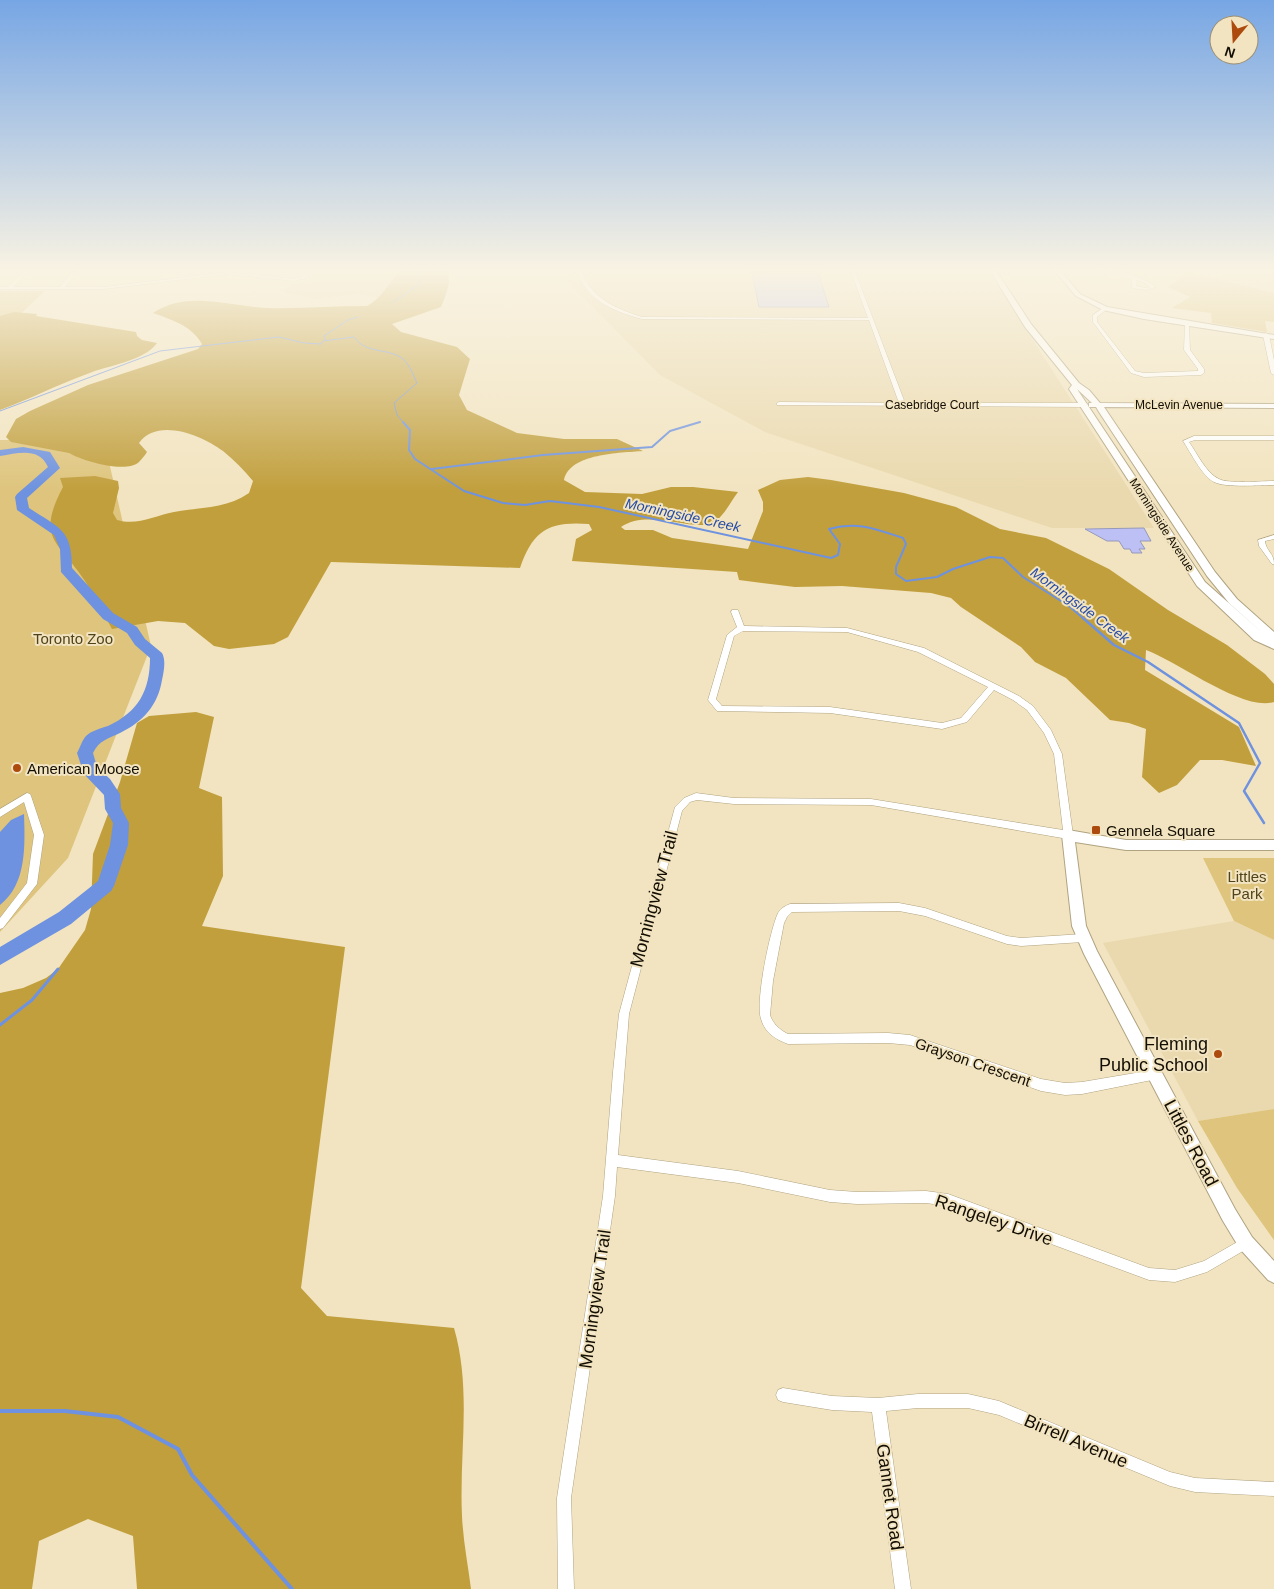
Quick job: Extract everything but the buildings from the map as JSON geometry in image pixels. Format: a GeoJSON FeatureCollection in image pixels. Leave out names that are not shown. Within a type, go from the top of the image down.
{"type":"FeatureCollection","features":[{"type":"Feature","properties":{"kind":"main road","name":"Morningside Avenue"},"geometry":{"type":"LineString","coordinates":[[1042,343],[1076,386],[1084,389],[1097,405],[1211,574],[1234,601],[1274,638]]}},
{"type":"Feature","properties":{"kind":"main road","name":"Morningside Avenue"},"geometry":{"type":"LineString","coordinates":[[1076,386],[1073,389],[1201,584],[1258,637],[1274,646]]}},
{"type":"Feature","properties":{"kind":"main road","name":"McLevin Avenue"},"geometry":{"type":"LineString","coordinates":[[1085,405],[1274,406]]}},
{"type":"Feature","properties":{"kind":"main road","name":"Morningview Trail"},"geometry":{"type":"LineString","coordinates":[[1068,835],[1126,845],[1274,845]]}},
{"type":"Feature","properties":{"kind":"main road","name":"Littles Road"},"geometry":{"type":"LineString","coordinates":[[1068,835],[1076,908],[1083,938],[1153,1075],[1246,1243],[1274,1274]]}},
{"type":"Feature","properties":{"kind":"street"},"geometry":{"type":"LineString","coordinates":[[880,343],[903,405]]}},
{"type":"Feature","properties":{"kind":"street"},"geometry":{"type":"LineString","coordinates":[[1111,343],[1130,369],[1144,375],[1202,373],[1187,350],[1187,343]]}},
{"type":"Feature","properties":{"kind":"street"},"geometry":{"type":"LineString","coordinates":[[1271,343],[1274,374]]}},
{"type":"Feature","properties":{"kind":"street","name":"Casebridge Court"},"geometry":{"type":"LineString","coordinates":[[779,404],[1085,405]]}},
{"type":"Feature","properties":{"kind":"street"},"geometry":{"type":"LineString","coordinates":[[1274,438],[1194,438],[1186,441],[1208,474],[1217,481],[1274,484]]}},
{"type":"Feature","properties":{"kind":"street"},"geometry":{"type":"LineString","coordinates":[[1274,537],[1261,540],[1262,546],[1274,562]]}},
{"type":"Feature","properties":{"kind":"street"},"geometry":{"type":"LineString","coordinates":[[735,612],[741,628]]}},
{"type":"Feature","properties":{"kind":"street"},"geometry":{"type":"LineString","coordinates":[[993,686],[964,720],[942,726],[830,710],[720,709],[712,700],[731,635],[741,628],[847,630],[921,650],[993,686],[1016,698],[1030,708],[1054,743],[1058,754],[1068,835]]}},
{"type":"Feature","properties":{"kind":"street"},"geometry":{"type":"LineString","coordinates":[[0,813],[27,796],[39,835],[32,884],[0,925]]}},
{"type":"Feature","properties":{"kind":"street","name":"Morningview Trail"},"geometry":{"type":"LineString","coordinates":[[566,1589],[564,1498],[590,1336],[609,1196],[624,1014],[678,810],[687,800],[704,796],[734,802],[884,803],[1068,835]]}},
{"type":"Feature","properties":{"kind":"street","name":"Grayson Crescent"},"geometry":{"type":"LineString","coordinates":[[1083,938],[1022,942],[1008,940],[925,912],[898,908],[790,908],[781,918],[766,991],[764,1014],[770,1026],[777,1033],[788,1039],[888,1038],[910,1040],[1041,1085],[1065,1089],[1082,1088],[1153,1075]]}},
{"type":"Feature","properties":{"kind":"street","name":"Rangeley Drive"},"geometry":{"type":"LineString","coordinates":[[612,1160],[738,1177],[830,1196],[857,1198],[926,1197],[948,1200],[1149,1274],[1175,1276],[1199,1269],[1246,1243]]}},
{"type":"Feature","properties":{"kind":"street","name":"Birrell Avenue"},"geometry":{"type":"LineString","coordinates":[[783,1395],[832,1403],[878,1405],[918,1401],[968,1401],[998,1408],[1170,1480],[1195,1485],[1274,1490]]}},
{"type":"Feature","properties":{"kind":"street","name":"Gannet Road"},"geometry":{"type":"LineString","coordinates":[[878,1405],[903,1589]]}},
{"type":"Feature","properties":{"kind":"shaded area"},"geometry":{"type":"Polygon","coordinates":[[[0,343],[157,343],[143,355],[134,359],[87,374],[0,410],[0,343]]]}},
{"type":"Feature","properties":{"kind":"shaded area"},"geometry":{"type":"Polygon","coordinates":[[[443,343],[457,347],[470,359],[459,395],[467,410],[517,433],[564,439],[617,439],[643,451],[597,456],[576,464],[568,471],[564,480],[585,492],[642,494],[671,487],[693,487],[738,492],[719,518],[708,524],[698,525],[646,520],[633,522],[621,527],[625,530],[653,530],[672,538],[748,549],[763,511],[763,502],[758,490],[780,480],[808,477],[904,493],[956,507],[1000,529],[1046,538],[1109,569],[1168,610],[1227,645],[1265,674],[1274,684],[1274,702],[1261,703],[1245,700],[1146,650],[1145,670],[1239,727],[1256,766],[1222,760],[1200,760],[1177,785],[1159,793],[1142,777],[1146,729],[1129,723],[1110,720],[1066,678],[1035,662],[1021,647],[961,607],[951,598],[931,593],[842,586],[795,587],[739,580],[737,572],[572,561],[576,539],[592,530],[589,524],[563,524],[544,531],[531,545],[520,568],[331,562],[288,637],[274,644],[229,649],[214,646],[185,623],[158,621],[112,629],[85,581],[54,539],[51,529],[51,518],[63,487],[60,478],[95,476],[118,481],[119,488],[113,513],[117,520],[124,522],[146,520],[174,512],[222,505],[249,493],[253,481],[223,451],[204,439],[180,431],[157,431],[147,435],[139,443],[147,452],[139,462],[125,467],[94,463],[69,453],[11,442],[6,437],[16,419],[30,411],[88,385],[198,349],[202,344],[443,343]]]}},
{"type":"Feature","properties":{"kind":"shaded area"},"geometry":{"type":"Polygon","coordinates":[[[628,343],[1035,343],[1154,528],[1052,528],[765,432],[660,375],[628,343]]]}},
{"type":"Feature","properties":{"kind":"shaded area"},"geometry":{"type":"Polygon","coordinates":[[[196,712],[214,717],[199,788],[222,797],[223,876],[202,926],[345,947],[301,1288],[327,1316],[454,1328],[459,1351],[464,1398],[462,1516],[471,1589],[137,1589],[133,1536],[88,1519],[39,1541],[32,1589],[0,1589],[0,993],[23,988],[46,978],[58,969],[85,930],[91,909],[93,854],[120,782],[137,723],[149,716],[196,712]]]}},
{"type":"Feature","properties":{"kind":"shaded area","name":"Fleming Public School"},"geometry":{"type":"Polygon","coordinates":[[[1234,921],[1274,940],[1274,1109],[1198,1121],[1103,943],[1234,921]]]}},
{"type":"Feature","properties":{"kind":"green space","name":"Toronto Zoo"},"geometry":{"type":"Polygon","coordinates":[[[0,440],[104,440],[151,646],[68,858],[0,932],[0,440]]]}},
{"type":"Feature","properties":{"kind":"green space","name":"Littles Park"},"geometry":{"type":"Polygon","coordinates":[[[1203,858],[1274,858],[1274,940],[1234,921],[1203,858]]]}},
{"type":"Feature","properties":{"kind":"green space"},"geometry":{"type":"Polygon","coordinates":[[[1274,1109],[1274,1240],[1237,1188],[1198,1121],[1274,1109]]]}},
{"type":"Feature","properties":{"kind":"water"},"geometry":{"type":"Polygon","coordinates":[[[24,814],[24,851],[20,875],[9,896],[0,905],[0,832],[11,820],[24,814]]]}},
{"type":"Feature","properties":{"kind":"waterway","name":"Morningside Creek"},"geometry":{"type":"LineString","coordinates":[[0,411],[160,351],[227,343]]}},
{"type":"Feature","properties":{"kind":"waterway","name":"Morningside Creek"},"geometry":{"type":"LineString","coordinates":[[307,343],[322,343]]}},
{"type":"Feature","properties":{"kind":"waterway","name":"Morningside Creek"},"geometry":{"type":"LineString","coordinates":[[359,343],[371,349],[397,355],[409,367],[417,383],[394,403],[397,415],[404,423]]}},
{"type":"Feature","properties":{"kind":"waterway","name":"Morningside Creek"},"geometry":{"type":"LineString","coordinates":[[403,422],[410,430],[409,450],[415,459],[464,491],[503,503],[525,505],[550,501],[599,507],[831,558],[838,555],[840,544],[829,529],[849,526],[866,527],[903,538],[906,544],[896,567],[896,574],[906,581],[937,577],[953,569],[990,557],[1003,558],[1023,577],[1069,606],[1084,619]]}},
{"type":"Feature","properties":{"kind":"waterway"},"geometry":{"type":"LineString","coordinates":[[432,469],[543,455],[652,447],[670,431],[700,422],[696,423]]}},
{"type":"Feature","properties":{"kind":"waterway"},"geometry":{"type":"LineString","coordinates":[[0,453],[30,450],[41,452],[49,457],[54,468],[21,497],[23,510],[59,533],[66,549],[66,569],[108,616],[123,623],[132,630],[140,642],[157,656],[152,692],[144,708],[138,715],[126,723],[92,739],[85,753],[90,770],[104,783],[112,794],[113,809],[121,823],[119,845],[105,886],[65,918],[0,957]]}},
{"type":"Feature","properties":{"kind":"waterway","name":"Morningside Creek"},"geometry":{"type":"LineString","coordinates":[[1083,618],[1114,645],[1148,662],[1239,723],[1260,763],[1244,791],[1264,823]]}},
{"type":"Feature","properties":{"kind":"waterway"},"geometry":{"type":"LineString","coordinates":[[0,1025],[32,1000],[58,969]]}},
{"type":"Feature","properties":{"kind":"waterway"},"geometry":{"type":"LineString","coordinates":[[0,1411],[65,1411],[118,1417],[178,1449],[192,1475],[292,1589]]}},
{"type":"Feature","properties":{"kind":"place","name":"American Moose"},"geometry":{"type":"Point","coordinates":[17,768]}},
{"type":"Feature","properties":{"kind":"place","name":"Gennela Square"},"geometry":{"type":"Point","coordinates":[1096,830]}},
{"type":"Feature","properties":{"kind":"place","name":"Fleming Public School"},"geometry":{"type":"Point","coordinates":[1218,1054]}}]}
